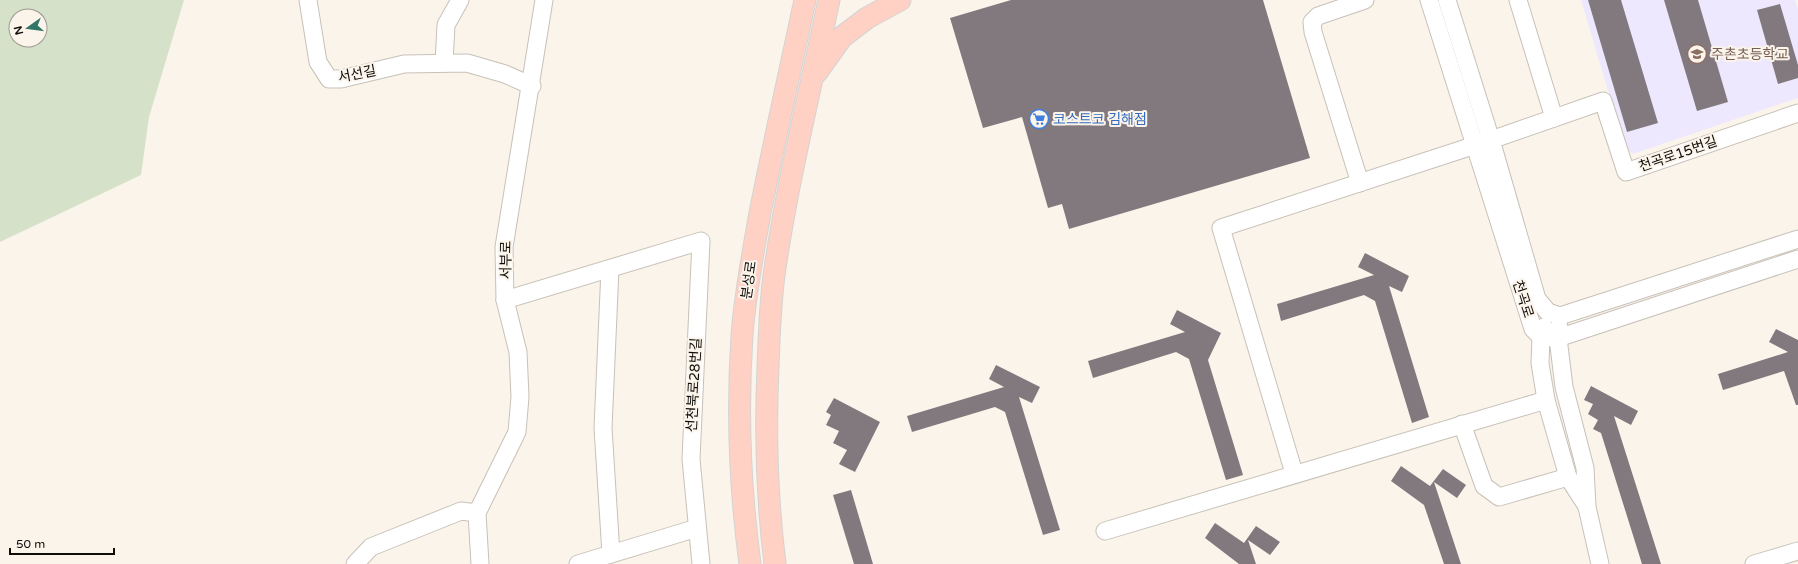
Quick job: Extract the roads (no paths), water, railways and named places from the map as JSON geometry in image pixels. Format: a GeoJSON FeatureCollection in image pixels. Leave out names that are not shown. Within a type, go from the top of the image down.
{"type":"FeatureCollection","features":[{"type":"Feature","properties":{"kind":"main road","name":"분성로"},"geometry":{"type":"LineString","coordinates":[[750,564],[746,532],[740,420],[742,334],[753,249],[805,0]]}},
{"type":"Feature","properties":{"kind":"main road","name":"분성로"},"geometry":{"type":"LineString","coordinates":[[775,564],[770,524],[767,458],[769,329],[774,277],[785,210],[829,0]]}},
{"type":"Feature","properties":{"kind":"main road"},"geometry":{"type":"LineString","coordinates":[[812,79],[842,37],[867,18],[900,0]]}},
{"type":"Feature","properties":{"kind":"street","name":"서선길"},"geometry":{"type":"LineString","coordinates":[[308,0],[318,62],[329,79],[341,79],[404,64],[467,63],[505,74],[532,86]]}},
{"type":"Feature","properties":{"kind":"street"},"geometry":{"type":"LineString","coordinates":[[444,63],[446,25],[460,0]]}},
{"type":"Feature","properties":{"kind":"street","name":"서부로"},"geometry":{"type":"LineString","coordinates":[[477,513],[517,432],[520,397],[518,352],[505,300],[504,247],[532,86],[544,0]]}},
{"type":"Feature","properties":{"kind":"street"},"geometry":{"type":"LineString","coordinates":[[1360,182],[1313,32],[1312,22],[1318,16],[1365,0]]}},
{"type":"Feature","properties":{"kind":"street","name":"천곡로"},"geometry":{"type":"LineString","coordinates":[[1428,0],[1533,329],[1541,337]]}},
{"type":"Feature","properties":{"kind":"street","name":"천곡로"},"geometry":{"type":"LineString","coordinates":[[1447,0],[1491,140],[1537,299],[1554,314]]}},
{"type":"Feature","properties":{"kind":"street"},"geometry":{"type":"LineString","coordinates":[[1518,0],[1554,118]]}},
{"type":"Feature","properties":{"kind":"street","name":"천곡로15번길"},"geometry":{"type":"LineString","coordinates":[[1294,474],[1221,228],[1491,140],[1603,101],[1626,172],[1798,113]]}},
{"type":"Feature","properties":{"kind":"street"},"geometry":{"type":"LineString","coordinates":[[1587,507],[1568,477],[1546,400],[1540,363],[1541,337],[1554,314],[1798,239]]}},
{"type":"Feature","properties":{"kind":"street","name":"선천북로28번길"},"geometry":{"type":"LineString","coordinates":[[610,269],[701,241],[691,460],[701,564]]}},
{"type":"Feature","properties":{"kind":"street"},"geometry":{"type":"LineString","coordinates":[[1541,337],[1558,338],[1798,259]]}},
{"type":"Feature","properties":{"kind":"street"},"geometry":{"type":"LineString","coordinates":[[505,300],[610,269],[603,428],[610,554]]}},
{"type":"Feature","properties":{"kind":"street"},"geometry":{"type":"LineString","coordinates":[[1554,314],[1564,387],[1585,468],[1587,507],[1600,564]]}},
{"type":"Feature","properties":{"kind":"street"},"geometry":{"type":"LineString","coordinates":[[1105,531],[1546,400]]}},
{"type":"Feature","properties":{"kind":"street"},"geometry":{"type":"LineString","coordinates":[[1462,424],[1484,486],[1499,497],[1568,477]]}},
{"type":"Feature","properties":{"kind":"street"},"geometry":{"type":"LineString","coordinates":[[354,564],[371,547],[461,511],[477,513],[480,564]]}},
{"type":"Feature","properties":{"kind":"street"},"geometry":{"type":"LineString","coordinates":[[578,564],[697,528]]}},
{"type":"Feature","properties":{"kind":"street"},"geometry":{"type":"LineString","coordinates":[[1754,564],[1798,550]]}},
{"type":"Feature","properties":{"kind":"place","name":"주촌초등학교"},"geometry":{"type":"Point","coordinates":[1697,54]}},
{"type":"Feature","properties":{"kind":"place","name":"코스트코 김해점"},"geometry":{"type":"Point","coordinates":[1039,119]}}]}
